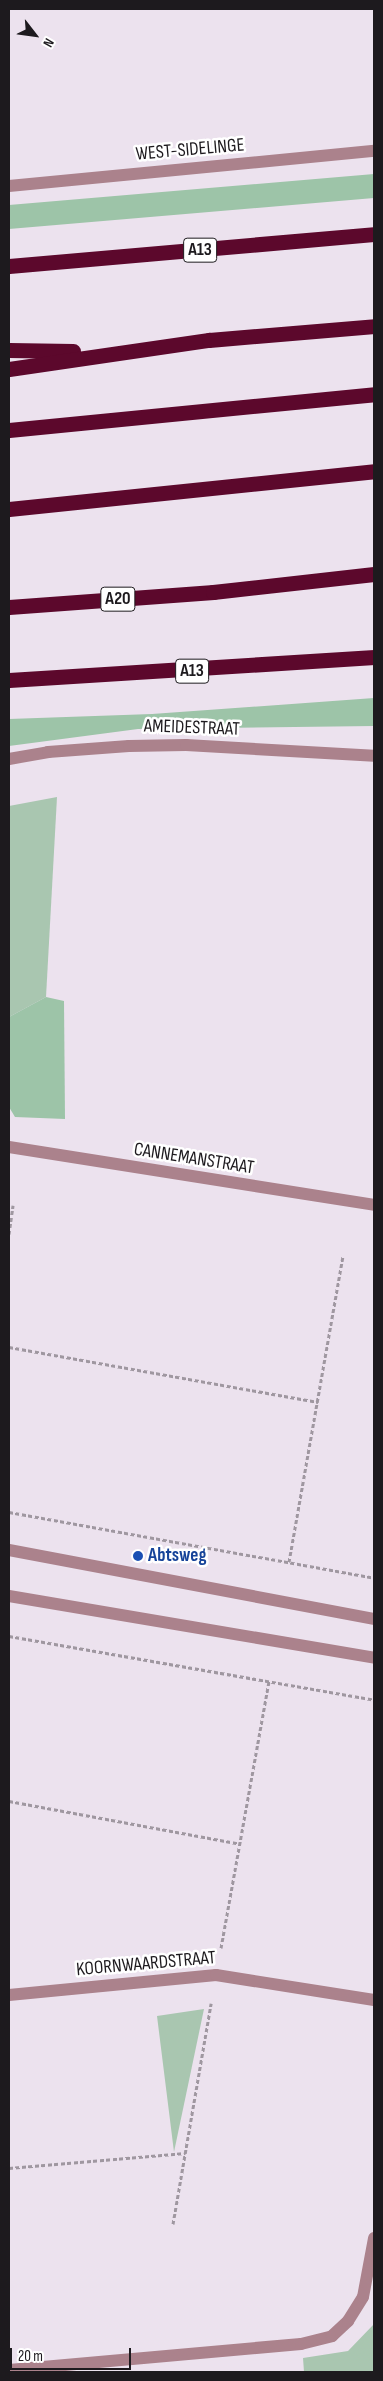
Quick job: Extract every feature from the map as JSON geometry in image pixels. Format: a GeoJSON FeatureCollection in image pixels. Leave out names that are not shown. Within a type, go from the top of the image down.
{"type":"FeatureCollection","features":[{"type":"Feature","properties":{"kind":"highway","name":"A13"},"geometry":{"type":"LineString","coordinates":[[9,266],[374,234]]}},
{"type":"Feature","properties":{"kind":"highway"},"geometry":{"type":"LineString","coordinates":[[9,369],[115,352],[209,340],[374,326]]}},
{"type":"Feature","properties":{"kind":"highway"},"geometry":{"type":"LineString","coordinates":[[9,350],[115,352]]}},
{"type":"Feature","properties":{"kind":"highway"},"geometry":{"type":"LineString","coordinates":[[9,430],[374,394]]}},
{"type":"Feature","properties":{"kind":"highway"},"geometry":{"type":"LineString","coordinates":[[9,509],[374,471]]}},
{"type":"Feature","properties":{"kind":"highway","name":"A20"},"geometry":{"type":"LineString","coordinates":[[9,607],[213,592],[374,574]]}},
{"type":"Feature","properties":{"kind":"highway","name":"A13"},"geometry":{"type":"LineString","coordinates":[[9,680],[198,671],[374,657]]}},
{"type":"Feature","properties":{"kind":"street","name":"WEST-SIDELINGE"},"geometry":{"type":"LineString","coordinates":[[9,186],[374,151]]}},
{"type":"Feature","properties":{"kind":"street","name":"AMEIDESTRAAT"},"geometry":{"type":"LineString","coordinates":[[9,759],[48,752],[176,745],[374,756]]}},
{"type":"Feature","properties":{"kind":"street","name":"CANNEMANSTRAAT"},"geometry":{"type":"LineString","coordinates":[[9,1147],[374,1206]]}},
{"type":"Feature","properties":{"kind":"street"},"geometry":{"type":"LineString","coordinates":[[9,1550],[374,1619]]}},
{"type":"Feature","properties":{"kind":"street"},"geometry":{"type":"LineString","coordinates":[[9,1596],[374,1658]]}},
{"type":"Feature","properties":{"kind":"street","name":"KOORNWAARDSTRAAT"},"geometry":{"type":"LineString","coordinates":[[9,1995],[216,1974],[374,2000]]}},
{"type":"Feature","properties":{"kind":"street"},"geometry":{"type":"LineString","coordinates":[[9,2370],[301,2344],[332,2336],[348,2321],[363,2297],[374,2238]]}},
{"type":"Feature","properties":{"kind":"path"},"geometry":{"type":"LineString","coordinates":[[9,1234],[13,1205]]}},
{"type":"Feature","properties":{"kind":"path"},"geometry":{"type":"LineString","coordinates":[[289,1562],[343,1257]]}},
{"type":"Feature","properties":{"kind":"path"},"geometry":{"type":"LineString","coordinates":[[9,1347],[318,1402]]}},
{"type":"Feature","properties":{"kind":"path"},"geometry":{"type":"LineString","coordinates":[[9,1512],[374,1578]]}},
{"type":"Feature","properties":{"kind":"path"},"geometry":{"type":"LineString","coordinates":[[9,1636],[374,1700]]}},
{"type":"Feature","properties":{"kind":"path"},"geometry":{"type":"LineString","coordinates":[[9,1801],[240,1844]]}},
{"type":"Feature","properties":{"kind":"path"},"geometry":{"type":"LineString","coordinates":[[9,2168],[185,2153]]}},
{"type":"Feature","properties":{"kind":"green space"},"geometry":{"type":"Polygon","coordinates":[[[374,174],[374,198],[9,229],[9,205],[374,174]]]}},
{"type":"Feature","properties":{"kind":"green space"},"geometry":{"type":"Polygon","coordinates":[[[374,698],[374,726],[138,729],[9,746],[9,719],[152,714],[374,698]]]}},
{"type":"Feature","properties":{"kind":"green space"},"geometry":{"type":"Polygon","coordinates":[[[57,797],[46,997],[9,1017],[9,806],[57,797]]]}},
{"type":"Feature","properties":{"kind":"green space"},"geometry":{"type":"Polygon","coordinates":[[[46,997],[64,1001],[65,1119],[15,1117],[9,1107],[9,1017],[46,997]]]}},
{"type":"Feature","properties":{"kind":"green space"},"geometry":{"type":"Polygon","coordinates":[[[204,2009],[174,2152],[157,2016],[204,2009]]]}},
{"type":"Feature","properties":{"kind":"green space"},"geometry":{"type":"Polygon","coordinates":[[[374,2324],[374,2372],[304,2372],[303,2358],[348,2351],[374,2324]]]}},
{"type":"Feature","properties":{"kind":"place","name":"Abtsweg"},"geometry":{"type":"Point","coordinates":[138,1556]}}]}
